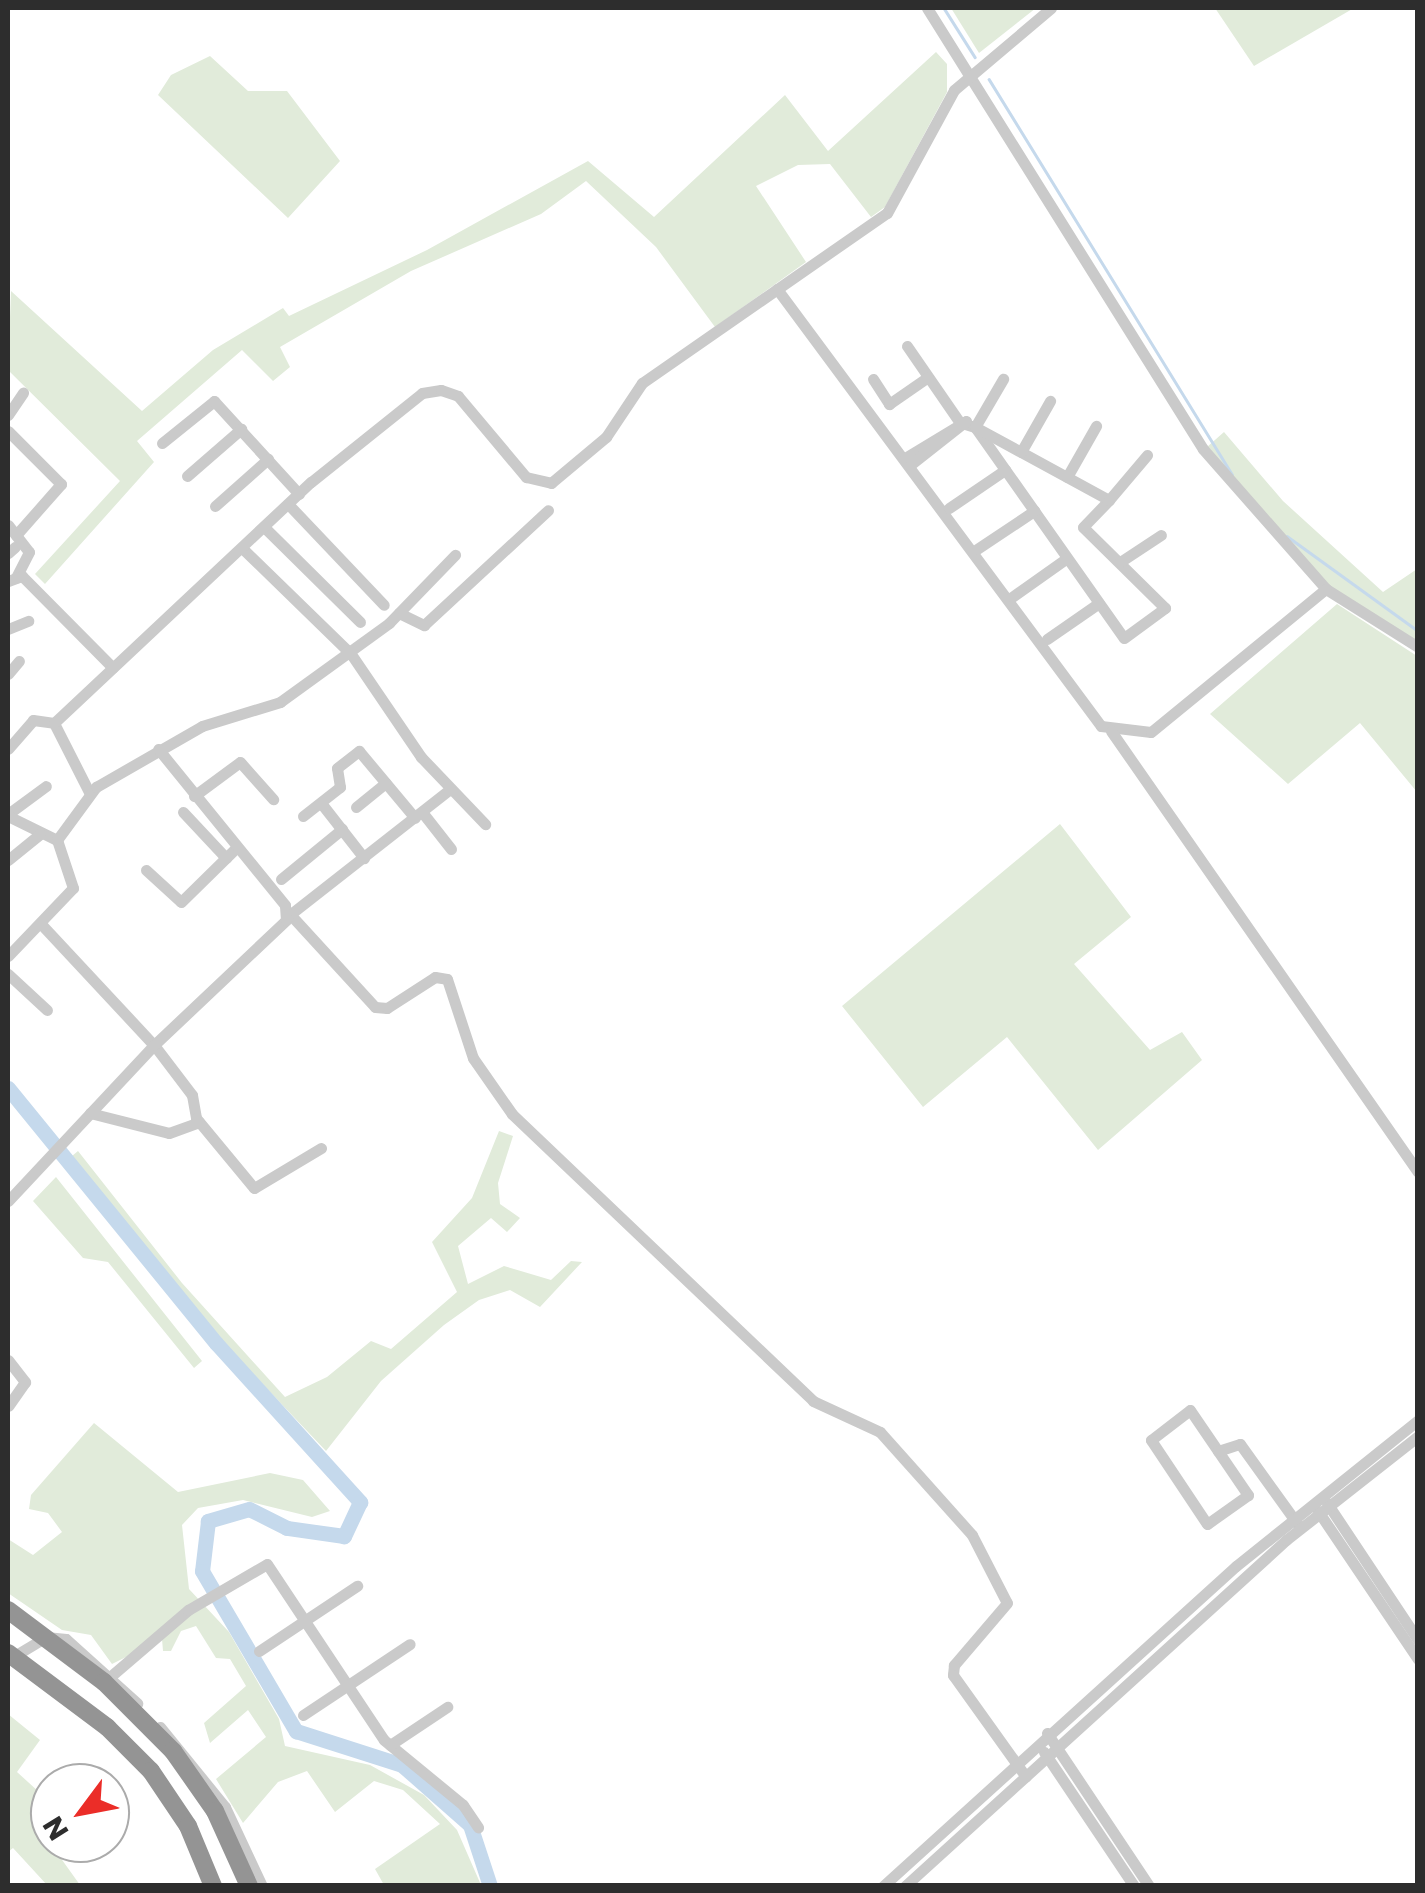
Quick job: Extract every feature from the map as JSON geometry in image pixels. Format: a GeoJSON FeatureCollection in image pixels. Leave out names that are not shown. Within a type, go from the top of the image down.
{"type":"FeatureCollection","features":[{"type":"Feature","properties":{"kind":"highway"},"geometry":{"type":"LineString","coordinates":[[8,1610],[108,1679],[173,1750],[214,1811],[249,1886]]}},
{"type":"Feature","properties":{"kind":"highway"},"geometry":{"type":"LineString","coordinates":[[9,1658],[107,1727],[151,1771],[188,1826],[210,1886]]}},
{"type":"Feature","properties":{"kind":"street"},"geometry":{"type":"LineString","coordinates":[[927,8],[1202,450],[1326,589],[1418,647]]}},
{"type":"Feature","properties":{"kind":"street"},"geometry":{"type":"LineString","coordinates":[[54,723],[299,494],[422,393],[441,390],[458,396],[526,477],[551,483],[606,437],[642,383],[887,213],[946,105],[970,77],[1051,8]]}},
{"type":"Feature","properties":{"kind":"street"},"geometry":{"type":"LineString","coordinates":[[777,289],[907,462],[1083,709],[1111,731],[1418,1172]]}},
{"type":"Feature","properties":{"kind":"street"},"geometry":{"type":"LineString","coordinates":[[906,346],[1005,470],[1124,638],[1166,608],[1083,527],[1122,492],[1147,455]]}},
{"type":"Feature","properties":{"kind":"street"},"geometry":{"type":"LineString","coordinates":[[873,380],[889,404],[928,377]]}},
{"type":"Feature","properties":{"kind":"street"},"geometry":{"type":"LineString","coordinates":[[907,462],[966,424],[1003,379]]}},
{"type":"Feature","properties":{"kind":"street"},"geometry":{"type":"LineString","coordinates":[[8,415],[23,393]]}},
{"type":"Feature","properties":{"kind":"street"},"geometry":{"type":"LineString","coordinates":[[162,443],[211,401],[299,494]]}},
{"type":"Feature","properties":{"kind":"street"},"geometry":{"type":"LineString","coordinates":[[1021,452],[1050,401]]}},
{"type":"Feature","properties":{"kind":"street"},"geometry":{"type":"LineString","coordinates":[[966,424],[1109,500]]}},
{"type":"Feature","properties":{"kind":"street"},"geometry":{"type":"LineString","coordinates":[[1067,477],[1096,426]]}},
{"type":"Feature","properties":{"kind":"street"},"geometry":{"type":"LineString","coordinates":[[187,476],[241,429]]}},
{"type":"Feature","properties":{"kind":"street"},"geometry":{"type":"LineString","coordinates":[[8,431],[62,484],[12,540],[29,552],[12,580]]}},
{"type":"Feature","properties":{"kind":"street"},"geometry":{"type":"LineString","coordinates":[[214,506],[268,459]]}},
{"type":"Feature","properties":{"kind":"street"},"geometry":{"type":"LineString","coordinates":[[949,508],[1005,470]]}},
{"type":"Feature","properties":{"kind":"street"},"geometry":{"type":"LineString","coordinates":[[288,504],[384,605]]}},
{"type":"Feature","properties":{"kind":"street"},"geometry":{"type":"LineString","coordinates":[[399,614],[424,625],[548,510]]}},
{"type":"Feature","properties":{"kind":"street"},"geometry":{"type":"LineString","coordinates":[[977,550],[1034,511]]}},
{"type":"Feature","properties":{"kind":"street"},"geometry":{"type":"LineString","coordinates":[[264,527],[360,622]]}},
{"type":"Feature","properties":{"kind":"street"},"geometry":{"type":"LineString","coordinates":[[1120,562],[1161,534]]}},
{"type":"Feature","properties":{"kind":"street"},"geometry":{"type":"LineString","coordinates":[[242,548],[351,654],[450,788],[485,824]]}},
{"type":"Feature","properties":{"kind":"street"},"geometry":{"type":"LineString","coordinates":[[57,840],[90,794],[158,749],[214,721],[272,706],[351,654],[399,614],[454,555]]}},
{"type":"Feature","properties":{"kind":"street"},"geometry":{"type":"LineString","coordinates":[[1012,597],[1068,558]]}},
{"type":"Feature","properties":{"kind":"street"},"geometry":{"type":"LineString","coordinates":[[12,580],[22,576],[113,668]]}},
{"type":"Feature","properties":{"kind":"street"},"geometry":{"type":"LineString","coordinates":[[1111,731],[1138,734],[1161,726],[1326,589]]}},
{"type":"Feature","properties":{"kind":"street"},"geometry":{"type":"LineString","coordinates":[[1047,639],[1099,602]]}},
{"type":"Feature","properties":{"kind":"street"},"geometry":{"type":"LineString","coordinates":[[8,629],[28,621]]}},
{"type":"Feature","properties":{"kind":"street"},"geometry":{"type":"LineString","coordinates":[[8,674],[19,662]]}},
{"type":"Feature","properties":{"kind":"street"},"geometry":{"type":"LineString","coordinates":[[8,748],[33,720],[54,723]]}},
{"type":"Feature","properties":{"kind":"street"},"geometry":{"type":"LineString","coordinates":[[54,723],[90,794]]}},
{"type":"Feature","properties":{"kind":"street"},"geometry":{"type":"LineString","coordinates":[[158,749],[231,854]]}},
{"type":"Feature","properties":{"kind":"street"},"geometry":{"type":"LineString","coordinates":[[303,816],[342,785],[337,768],[358,751],[451,848]]}},
{"type":"Feature","properties":{"kind":"street"},"geometry":{"type":"LineString","coordinates":[[194,796],[240,762],[273,798]]}},
{"type":"Feature","properties":{"kind":"street"},"geometry":{"type":"LineString","coordinates":[[356,807],[386,783]]}},
{"type":"Feature","properties":{"kind":"street"},"geometry":{"type":"LineString","coordinates":[[8,956],[41,924],[75,881],[57,840],[8,815],[46,786]]}},
{"type":"Feature","properties":{"kind":"street"},"geometry":{"type":"LineString","coordinates":[[8,1200],[154,1045],[283,925],[290,912],[450,788]]}},
{"type":"Feature","properties":{"kind":"street"},"geometry":{"type":"LineString","coordinates":[[321,802],[364,858]]}},
{"type":"Feature","properties":{"kind":"street"},"geometry":{"type":"LineString","coordinates":[[182,812],[290,912],[376,1008],[388,1008],[434,978],[447,979],[473,1058],[512,1114],[813,1401],[880,1432],[972,1535],[1007,1603],[954,1665],[953,1675],[1016,1763],[1030,1774],[1059,1775]]}},
{"type":"Feature","properties":{"kind":"street"},"geometry":{"type":"LineString","coordinates":[[281,880],[342,829]]}},
{"type":"Feature","properties":{"kind":"street"},"geometry":{"type":"LineString","coordinates":[[8,860],[40,834]]}},
{"type":"Feature","properties":{"kind":"street"},"geometry":{"type":"LineString","coordinates":[[146,870],[180,902],[231,854]]}},
{"type":"Feature","properties":{"kind":"street"},"geometry":{"type":"LineString","coordinates":[[41,924],[154,1045],[192,1095],[199,1122],[258,1189],[321,1148]]}},
{"type":"Feature","properties":{"kind":"street"},"geometry":{"type":"LineString","coordinates":[[8,974],[47,1010]]}},
{"type":"Feature","properties":{"kind":"street"},"geometry":{"type":"LineString","coordinates":[[90,1113],[169,1133],[199,1122]]}},
{"type":"Feature","properties":{"kind":"street"},"geometry":{"type":"LineString","coordinates":[[8,1360],[25,1382],[8,1406]]}},
{"type":"Feature","properties":{"kind":"street"},"geometry":{"type":"LineString","coordinates":[[1190,1410],[1218,1451],[1248,1495],[1207,1524],[1150,1440],[1190,1410]]}},
{"type":"Feature","properties":{"kind":"street"},"geometry":{"type":"LineString","coordinates":[[1323,1508],[1418,1420]]}},
{"type":"Feature","properties":{"kind":"street"},"geometry":{"type":"LineString","coordinates":[[883,1886],[1042,1738],[1298,1525],[1418,1436]]}},
{"type":"Feature","properties":{"kind":"street"},"geometry":{"type":"LineString","coordinates":[[1218,1451],[1240,1444],[1298,1525]]}},
{"type":"Feature","properties":{"kind":"street"},"geometry":{"type":"LineString","coordinates":[[1323,1508],[1418,1640]]}},
{"type":"Feature","properties":{"kind":"street"},"geometry":{"type":"LineString","coordinates":[[1323,1508],[1418,1659]]}},
{"type":"Feature","properties":{"kind":"street"},"geometry":{"type":"LineString","coordinates":[[905,1886],[1298,1525]]}},
{"type":"Feature","properties":{"kind":"street"},"geometry":{"type":"LineString","coordinates":[[262,1886],[205,1776],[108,1679],[188,1610],[267,1564],[390,1745],[463,1805],[478,1827]]}},
{"type":"Feature","properties":{"kind":"street"},"geometry":{"type":"LineString","coordinates":[[259,1651],[357,1586]]}},
{"type":"Feature","properties":{"kind":"street"},"geometry":{"type":"LineString","coordinates":[[9,1658],[46,1638]]}},
{"type":"Feature","properties":{"kind":"street"},"geometry":{"type":"LineString","coordinates":[[303,1715],[410,1644]]}},
{"type":"Feature","properties":{"kind":"street"},"geometry":{"type":"LineString","coordinates":[[390,1745],[447,1707]]}},
{"type":"Feature","properties":{"kind":"street"},"geometry":{"type":"LineString","coordinates":[[1042,1738],[1150,1886]]}},
{"type":"Feature","properties":{"kind":"street"},"geometry":{"type":"LineString","coordinates":[[1053,1754],[1059,1775],[1134,1886]]}},
{"type":"Feature","properties":{"kind":"street"},"geometry":{"type":"LineString","coordinates":[[917,1875],[927,1886]]}},
{"type":"Feature","properties":{"kind":"green space"},"geometry":{"type":"Polygon","coordinates":[[[951,8],[1036,8],[979,53],[951,8]]]}},
{"type":"Feature","properties":{"kind":"green space"},"geometry":{"type":"Polygon","coordinates":[[[1215,8],[1354,8],[1254,66],[1215,8]]]}},
{"type":"Feature","properties":{"kind":"green space"},"geometry":{"type":"Polygon","coordinates":[[[936,52],[947,64],[947,92],[885,207],[871,217],[830,164],[798,165],[756,186],[806,262],[715,327],[656,247],[586,181],[541,214],[411,271],[280,347],[290,367],[273,381],[242,350],[137,441],[154,462],[45,584],[35,574],[120,481],[8,370],[11,291],[142,411],[213,350],[283,308],[289,316],[427,250],[588,161],[654,217],[785,95],[828,151],[936,52]]]}},
{"type":"Feature","properties":{"kind":"green space"},"geometry":{"type":"Polygon","coordinates":[[[210,56],[248,91],[287,91],[340,161],[288,218],[158,95],[171,75],[210,56]]]}},
{"type":"Feature","properties":{"kind":"green space"},"geometry":{"type":"Polygon","coordinates":[[[1224,432],[1283,501],[1383,592],[1417,569],[1417,641],[1329,586],[1207,447],[1224,432]]]}},
{"type":"Feature","properties":{"kind":"green space"},"geometry":{"type":"Polygon","coordinates":[[[1337,604],[1417,656],[1417,792],[1360,723],[1288,784],[1210,714],[1337,604]]]}},
{"type":"Feature","properties":{"kind":"green space"},"geometry":{"type":"Polygon","coordinates":[[[1060,824],[1131,917],[1074,964],[1150,1050],[1182,1032],[1202,1060],[1098,1150],[1007,1037],[923,1107],[842,1006],[1060,824]]]}},
{"type":"Feature","properties":{"kind":"green space"},"geometry":{"type":"Polygon","coordinates":[[[499,1131],[513,1136],[498,1183],[500,1204],[520,1218],[507,1232],[491,1218],[458,1246],[468,1284],[504,1266],[551,1280],[571,1261],[582,1262],[540,1307],[510,1290],[479,1300],[444,1325],[381,1381],[326,1451],[199,1317],[72,1156],[78,1151],[182,1283],[285,1397],[327,1377],[371,1341],[391,1349],[457,1292],[432,1242],[472,1198],[499,1131]]]}},
{"type":"Feature","properties":{"kind":"green space"},"geometry":{"type":"Polygon","coordinates":[[[56,1177],[202,1361],[194,1368],[108,1262],[83,1258],[33,1201],[56,1177]]]}},
{"type":"Feature","properties":{"kind":"green space"},"geometry":{"type":"Polygon","coordinates":[[[94,1423],[178,1492],[270,1473],[303,1480],[330,1511],[312,1517],[243,1500],[198,1508],[182,1525],[189,1589],[229,1632],[279,1719],[285,1746],[370,1765],[424,1795],[457,1830],[481,1885],[384,1885],[375,1869],[440,1824],[403,1790],[374,1781],[335,1812],[307,1771],[278,1782],[243,1823],[216,1779],[266,1737],[248,1710],[210,1743],[204,1723],[246,1686],[230,1659],[216,1658],[196,1626],[181,1631],[171,1651],[163,1651],[162,1639],[112,1664],[91,1635],[62,1630],[8,1593],[8,1539],[33,1555],[62,1532],[48,1513],[29,1509],[31,1495],[94,1423]]]}},
{"type":"Feature","properties":{"kind":"green space"},"geometry":{"type":"Polygon","coordinates":[[[8,1714],[40,1740],[17,1772],[30,1784],[30,1863],[64,1863],[80,1885],[47,1885],[13,1848],[8,1852],[8,1714]]]}},
{"type":"Feature","properties":{"kind":"waterway"},"geometry":{"type":"LineString","coordinates":[[944,8],[975,57]]}},
{"type":"Feature","properties":{"kind":"waterway"},"geometry":{"type":"LineString","coordinates":[[989,79],[1232,474]]}},
{"type":"Feature","properties":{"kind":"waterway"},"geometry":{"type":"LineString","coordinates":[[1287,536],[1418,631]]}},
{"type":"Feature","properties":{"kind":"waterway"},"geometry":{"type":"LineString","coordinates":[[8,1088],[216,1343],[360,1502],[344,1536],[287,1528],[249,1509],[208,1521],[202,1571],[296,1731],[402,1765],[470,1825],[490,1886]]}}]}
